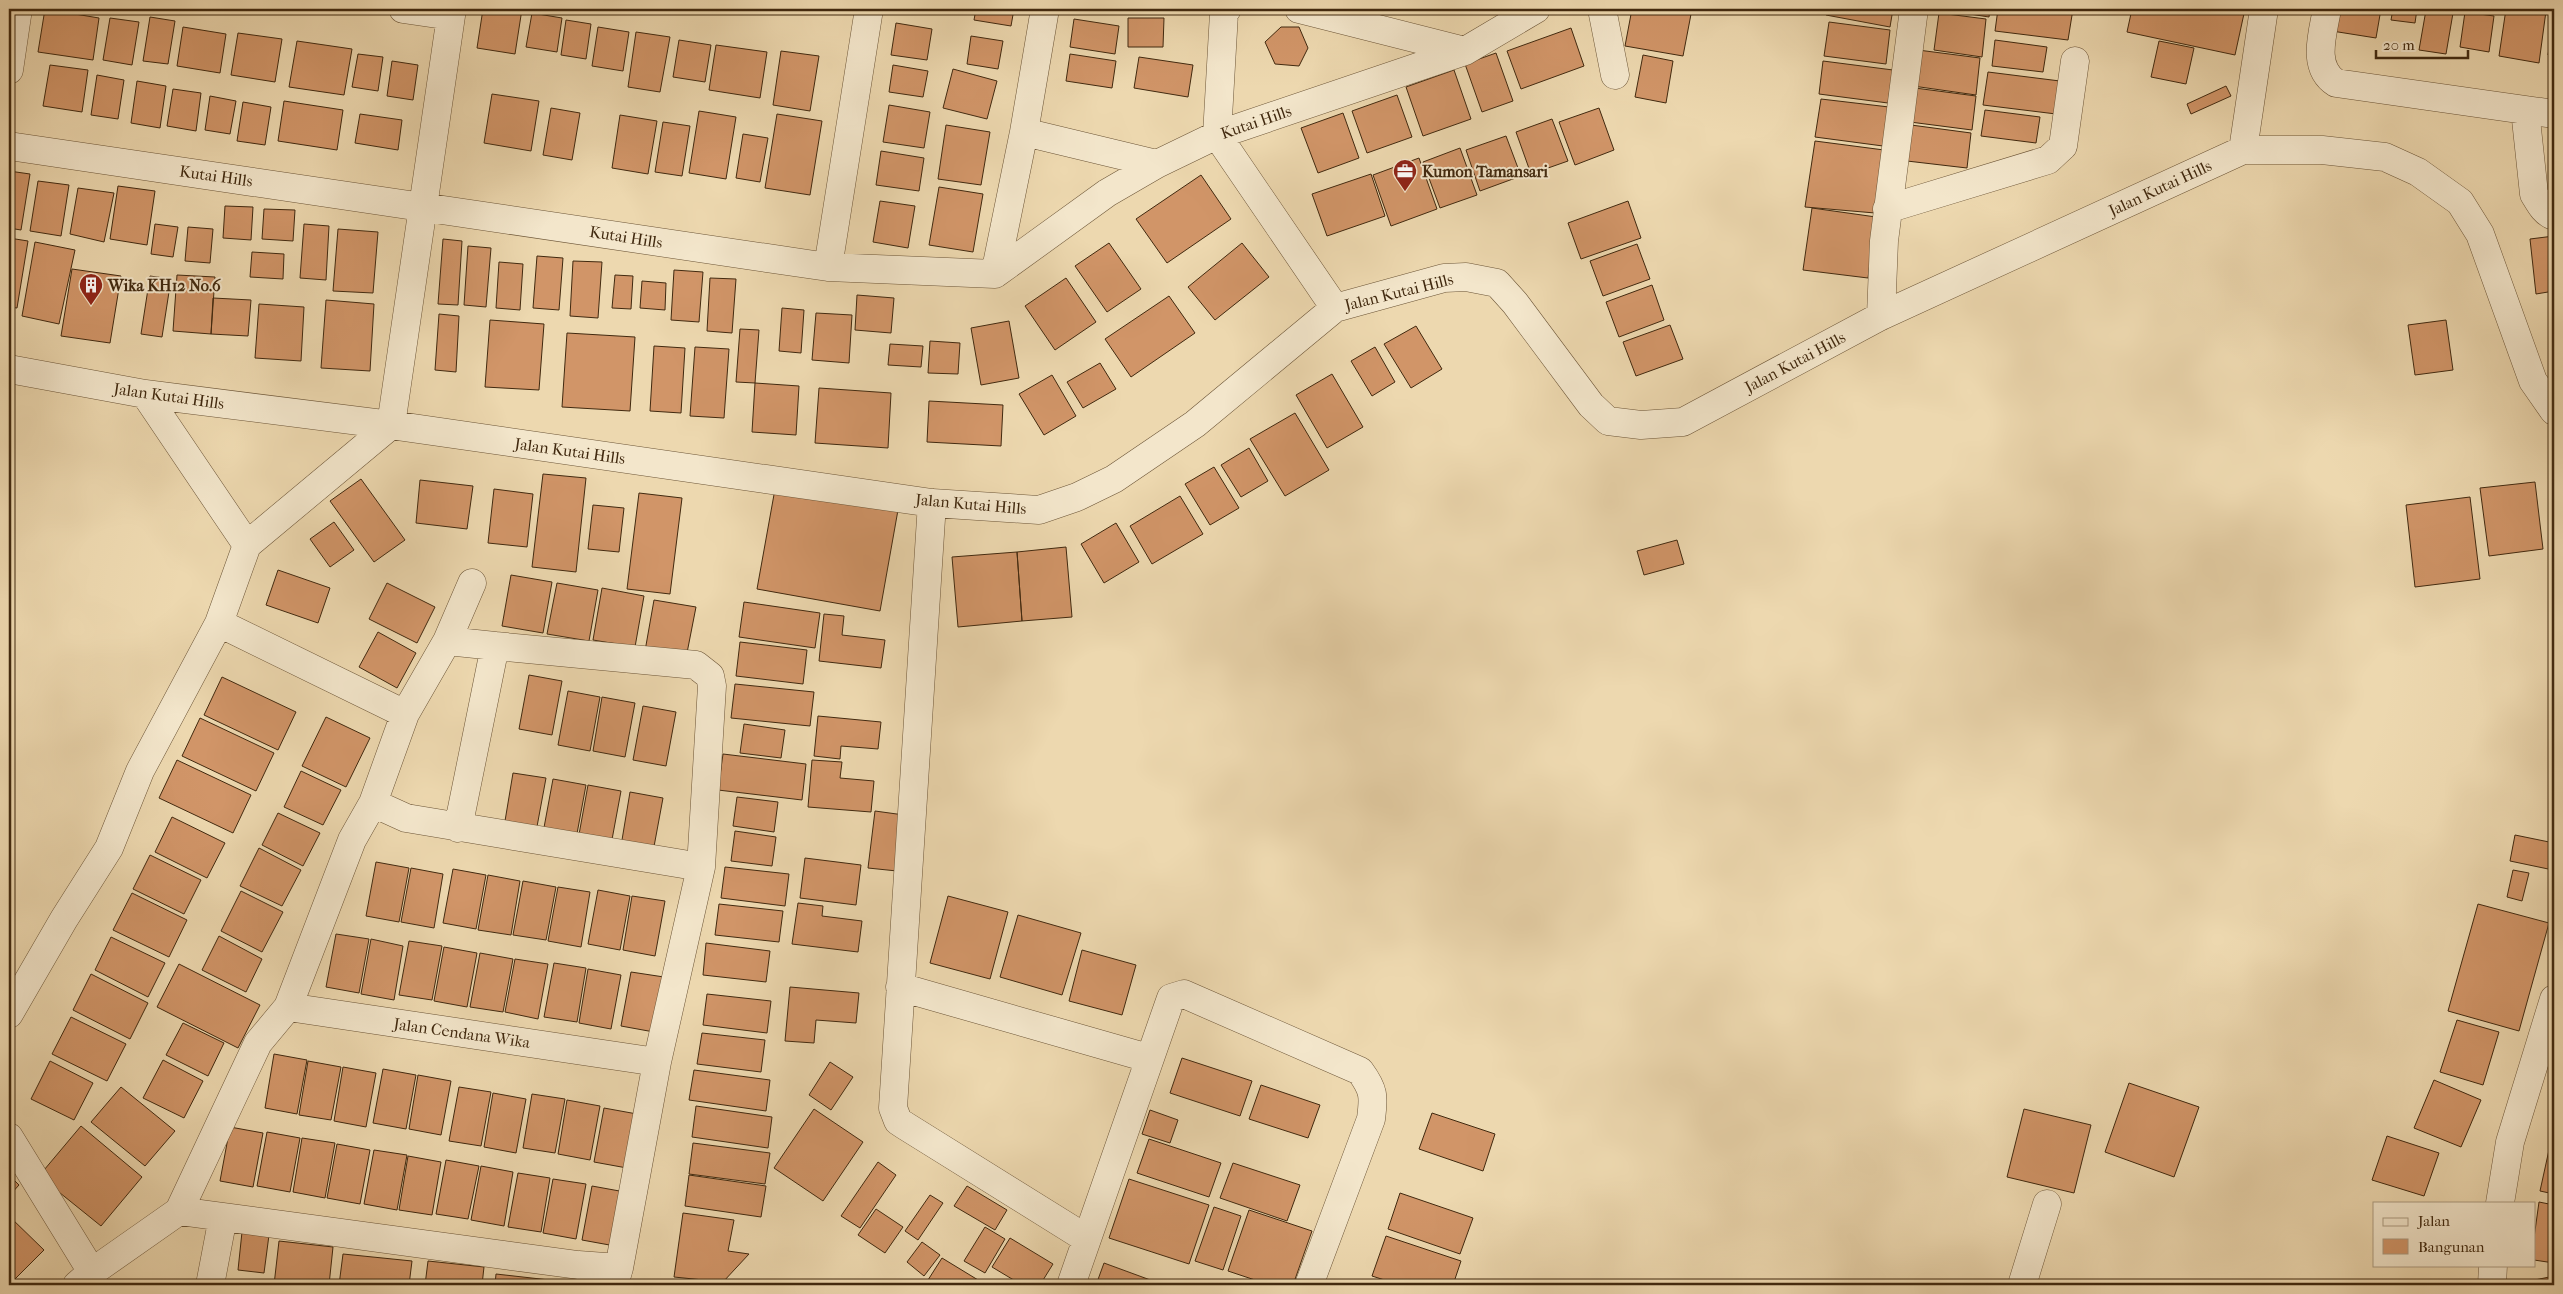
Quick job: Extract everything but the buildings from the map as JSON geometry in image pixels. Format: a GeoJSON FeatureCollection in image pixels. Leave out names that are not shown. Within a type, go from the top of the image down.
{"type":"FeatureCollection","features":[{"type":"Feature","properties":{"kind":"street"},"geometry":{"type":"LineString","coordinates":[[9,70],[18,9]]}},
{"type":"Feature","properties":{"kind":"street"},"geometry":{"type":"LineString","coordinates":[[9,1014],[64,919],[109,848],[140,771],[219,623],[247,544],[391,425],[452,12],[403,9]]}},
{"type":"Feature","properties":{"kind":"street"},"geometry":{"type":"LineString","coordinates":[[995,274],[1024,132],[1045,9]]}},
{"type":"Feature","properties":{"kind":"street"},"geometry":{"type":"LineString","coordinates":[[1227,9],[1224,13],[1217,135],[1335,308]]}},
{"type":"Feature","properties":{"kind":"street"},"geometry":{"type":"LineString","coordinates":[[1299,9],[1465,51]]}},
{"type":"Feature","properties":{"kind":"street","name":"Kutai Hills"},"geometry":{"type":"LineString","coordinates":[[9,146],[828,267],[995,274],[1107,193],[1157,164],[1217,135],[1465,51],[1536,9]]}},
{"type":"Feature","properties":{"kind":"street"},"geometry":{"type":"LineString","coordinates":[[1602,9],[1615,75]]}},
{"type":"Feature","properties":{"kind":"street"},"geometry":{"type":"LineString","coordinates":[[1880,316],[1887,209],[1914,9]]}},
{"type":"Feature","properties":{"kind":"street"},"geometry":{"type":"LineString","coordinates":[[2243,150],[2264,9]]}},
{"type":"Feature","properties":{"kind":"street"},"geometry":{"type":"LineString","coordinates":[[2327,9],[2320,59],[2326,77],[2336,83],[2554,114]]}},
{"type":"Feature","properties":{"kind":"street"},"geometry":{"type":"LineString","coordinates":[[828,267],[862,10]]}},
{"type":"Feature","properties":{"kind":"street"},"geometry":{"type":"LineString","coordinates":[[1887,209],[2048,160],[2059,153],[2063,146],[2075,61]]}},
{"type":"Feature","properties":{"kind":"street"},"geometry":{"type":"LineString","coordinates":[[2524,110],[2534,194],[2540,205],[2550,216],[2554,216]]}},
{"type":"Feature","properties":{"kind":"street"},"geometry":{"type":"LineString","coordinates":[[1024,132],[1157,164]]}},
{"type":"Feature","properties":{"kind":"street","name":"Jalan Kutai Hills"},"geometry":{"type":"LineString","coordinates":[[9,369],[145,394],[391,425],[932,503],[1039,510],[1077,497],[1114,479],[1195,424],[1335,308],[1444,278],[1466,277],[1497,283],[1515,303],[1591,405],[1608,421],[1640,425],[1683,422],[1880,316],[2243,150],[2322,150],[2386,157],[2418,172],[2460,202],[2480,234],[2533,381],[2554,411]]}},
{"type":"Feature","properties":{"kind":"street"},"geometry":{"type":"LineString","coordinates":[[145,394],[247,544]]}},
{"type":"Feature","properties":{"kind":"street"},"geometry":{"type":"LineString","coordinates":[[932,503],[893,1108],[898,1120],[1087,1239]]}},
{"type":"Feature","properties":{"kind":"street"},"geometry":{"type":"LineString","coordinates":[[9,1137],[85,1279],[179,1211],[258,1043],[288,1007],[352,840],[373,803],[405,714],[447,641],[472,583]]}},
{"type":"Feature","properties":{"kind":"street"},"geometry":{"type":"LineString","coordinates":[[219,623],[405,714]]}},
{"type":"Feature","properties":{"kind":"street"},"geometry":{"type":"LineString","coordinates":[[179,1211],[578,1265],[616,1277],[657,1062],[701,867],[712,686],[710,676],[696,665],[447,641]]}},
{"type":"Feature","properties":{"kind":"street"},"geometry":{"type":"LineString","coordinates":[[458,828],[495,646]]}},
{"type":"Feature","properties":{"kind":"street"},"geometry":{"type":"LineString","coordinates":[[373,803],[406,818],[701,867]]}},
{"type":"Feature","properties":{"kind":"street"},"geometry":{"type":"LineString","coordinates":[[900,987],[1148,1058]]}},
{"type":"Feature","properties":{"kind":"street"},"geometry":{"type":"LineString","coordinates":[[1071,1285],[1170,998],[1184,994],[1360,1071],[1371,1086],[1373,1100],[1371,1119],[1309,1285]]}},
{"type":"Feature","properties":{"kind":"street"},"geometry":{"type":"LineString","coordinates":[[2500,1202],[2510,1142],[2554,999]]}},
{"type":"Feature","properties":{"kind":"street","name":"Jalan Cendana Wika"},"geometry":{"type":"LineString","coordinates":[[288,1007],[657,1062]]}},
{"type":"Feature","properties":{"kind":"street"},"geometry":{"type":"LineString","coordinates":[[2022,1285],[2047,1204]]}},
{"type":"Feature","properties":{"kind":"street"},"geometry":{"type":"LineString","coordinates":[[210,1285],[223,1217]]}},
{"type":"Feature","properties":{"kind":"street"},"geometry":{"type":"LineString","coordinates":[[2492,1285],[2493,1266]]}},
{"type":"Feature","properties":{"kind":"place","name":"Kumon Tamansari"},"geometry":{"type":"Point","coordinates":[1405,192]}},
{"type":"Feature","properties":{"kind":"place","name":"Wika KH12 No.6"},"geometry":{"type":"Point","coordinates":[91,306]}}]}
